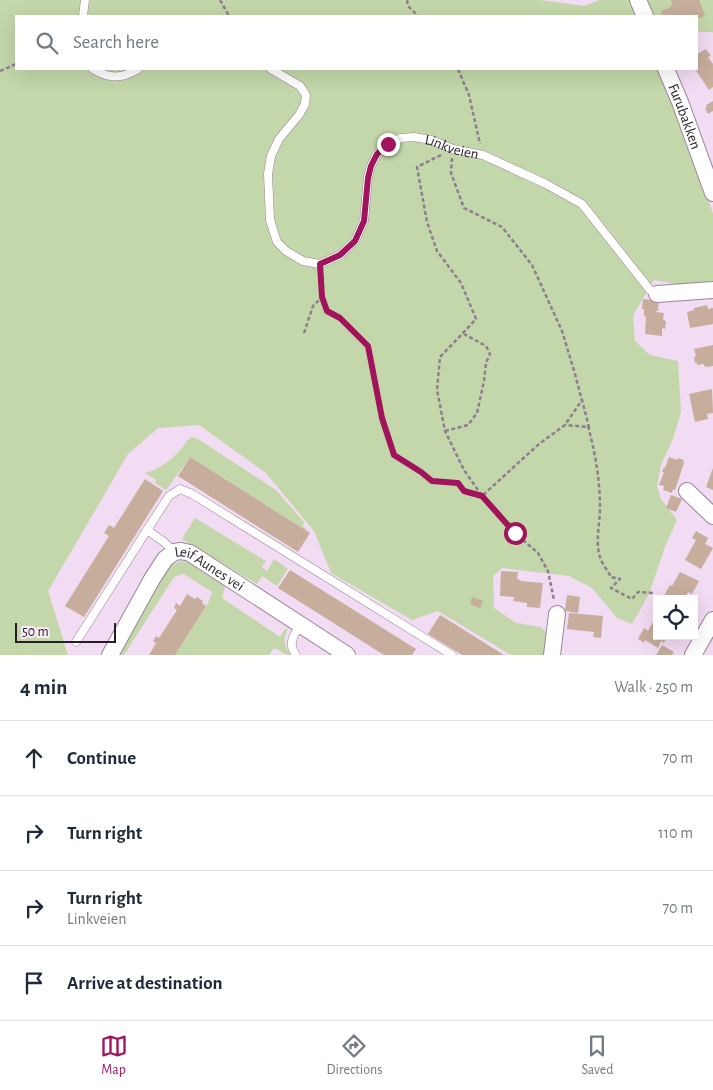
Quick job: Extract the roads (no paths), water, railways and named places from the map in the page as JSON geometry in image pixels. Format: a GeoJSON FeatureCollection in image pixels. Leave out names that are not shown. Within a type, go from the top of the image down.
{"type":"FeatureCollection","features":[{"type":"Feature","properties":{"kind":"street"},"geometry":{"type":"LineString","coordinates":[[638,0],[645,15]]}},
{"type":"Feature","properties":{"kind":"street","name":"Furubakken"},"geometry":{"type":"LineString","coordinates":[[666,70],[713,194]]}},
{"type":"Feature","properties":{"kind":"street","name":"Linkveien"},"geometry":{"type":"LineString","coordinates":[[657,294],[713,290]]}},
{"type":"Feature","properties":{"kind":"street"},"geometry":{"type":"LineString","coordinates":[[687,491],[713,516]]}},
{"type":"Feature","properties":{"kind":"street","name":"Leif Aunes vei"},"geometry":{"type":"LineString","coordinates":[[110,655],[165,559],[174,552],[182,551],[190,553],[347,655]]}},
{"type":"Feature","properties":{"kind":"street"},"geometry":{"type":"LineString","coordinates":[[552,655],[557,614]]}},
{"type":"Feature","properties":{"kind":"street"},"geometry":{"type":"LineString","coordinates":[[692,655],[713,620]]}},
{"type":"Feature","properties":{"kind":"lane"},"geometry":{"type":"LineString","coordinates":[[83,15],[85,0]]}},
{"type":"Feature","properties":{"kind":"lane"},"geometry":{"type":"LineString","coordinates":[[95,70],[101,74],[115,77],[128,75],[136,70]]}},
{"type":"Feature","properties":{"kind":"lane","name":"Linkveien"},"geometry":{"type":"LineString","coordinates":[[273,70],[300,86],[306,95],[305,104],[299,115],[279,139],[271,156],[268,174],[270,220],[277,242],[286,251],[303,261],[320,264],[340,255],[355,241],[364,221],[368,178],[377,154],[388,144],[401,138],[414,137],[430,140],[453,149],[482,155],[546,184],[582,204],[650,290],[657,294]]}},
{"type":"Feature","properties":{"kind":"lane"},"geometry":{"type":"LineString","coordinates":[[76,642],[169,496],[180,489],[192,494],[452,655]]}},
{"type":"Feature","properties":{"kind":"lane"},"geometry":{"type":"LineString","coordinates":[[147,530],[174,552]]}},
{"type":"Feature","properties":{"kind":"lane"},"geometry":{"type":"LineString","coordinates":[[296,655],[292,650],[292,645],[300,625]]}}]}
